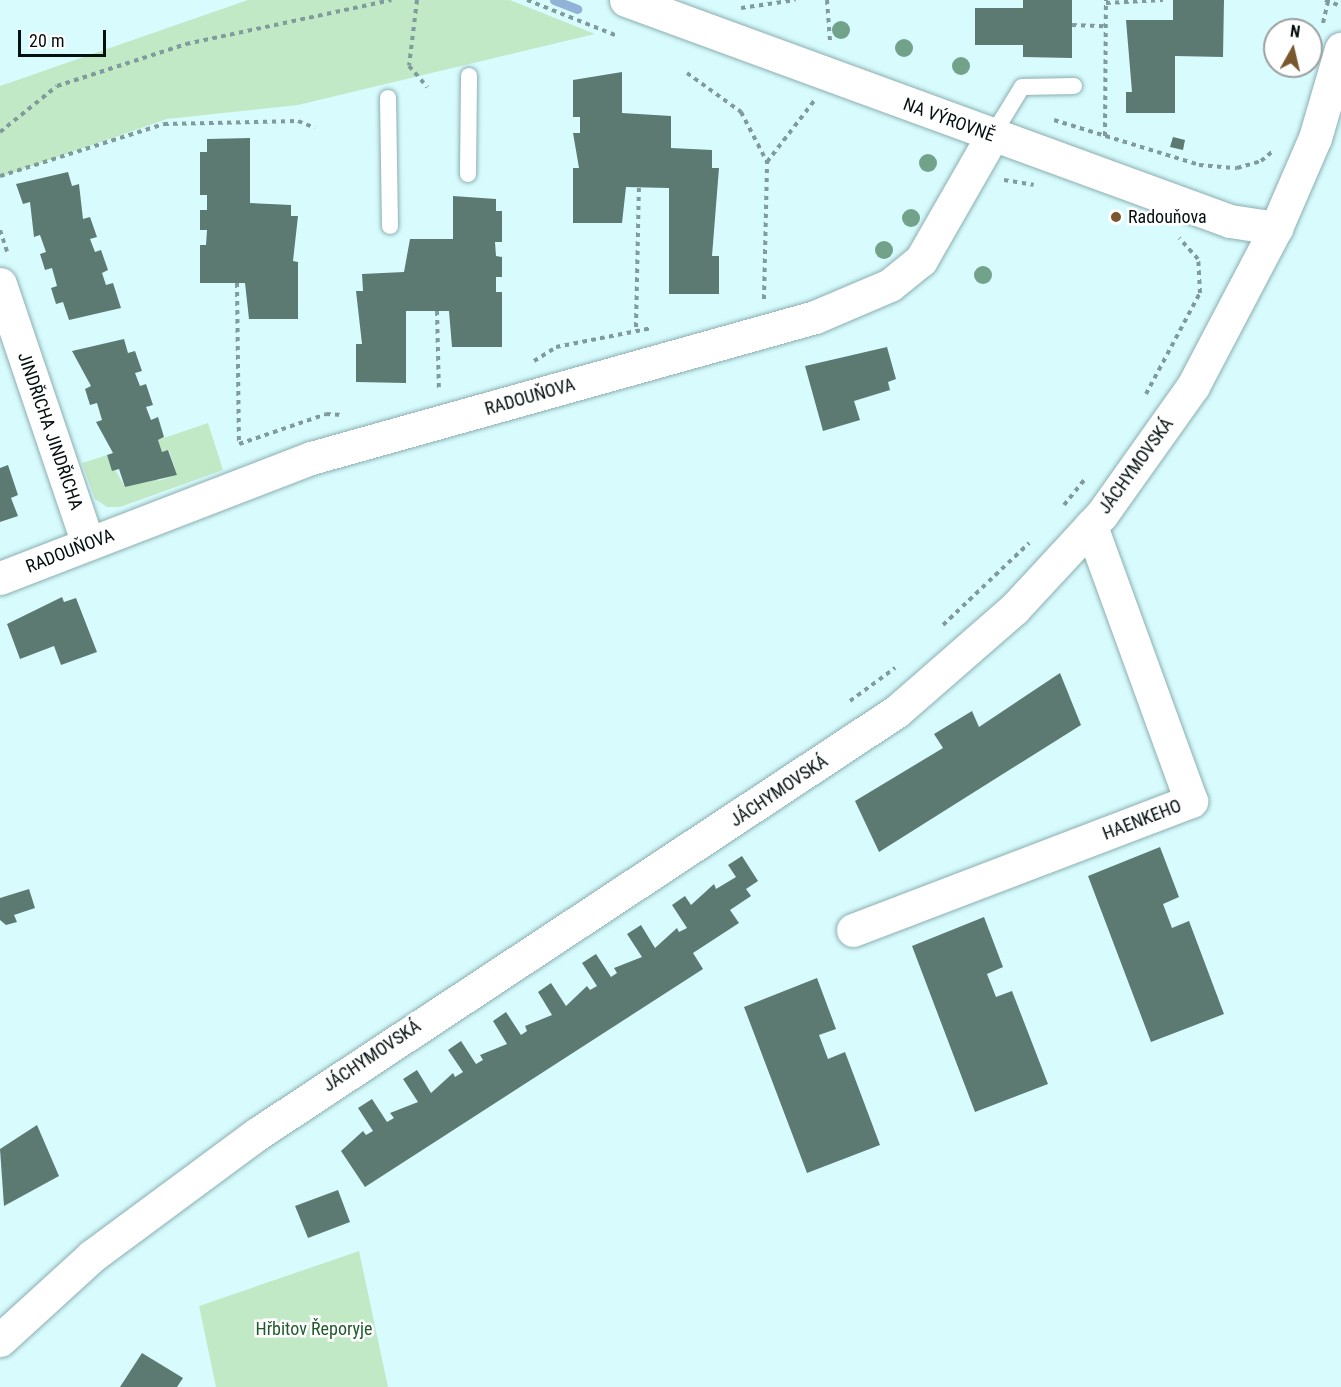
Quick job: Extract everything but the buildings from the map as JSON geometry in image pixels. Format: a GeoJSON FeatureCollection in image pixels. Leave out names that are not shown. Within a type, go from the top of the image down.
{"type":"FeatureCollection","features":[{"type":"Feature","properties":{"kind":"street","name":"NA VÝROVNĚ"},"geometry":{"type":"LineString","coordinates":[[626,0],[992,136],[1230,221],[1276,228]]}},
{"type":"Feature","properties":{"kind":"street","name":"JÁCHYMOVSKÁ"},"geometry":{"type":"LineString","coordinates":[[0,1340],[92,1256],[257,1134],[897,711],[1014,609],[1091,526],[1193,386],[1276,228],[1315,138],[1341,49]]}},
{"type":"Feature","properties":{"kind":"street","name":"RADOUŇOVA"},"geometry":{"type":"LineString","coordinates":[[0,578],[311,458],[815,317],[890,285],[921,260],[992,136]]}},
{"type":"Feature","properties":{"kind":"street","name":"JINDŘICHA JINDŘICHA"},"geometry":{"type":"LineString","coordinates":[[0,284],[88,544]]}},
{"type":"Feature","properties":{"kind":"street","name":"HAENKEHO"},"geometry":{"type":"LineString","coordinates":[[853,930],[1191,801],[1091,526]]}},
{"type":"Feature","properties":{"kind":"lane"},"geometry":{"type":"LineString","coordinates":[[468,174],[469,76]]}},
{"type":"Feature","properties":{"kind":"lane"},"geometry":{"type":"LineString","coordinates":[[992,136],[1022,87],[1074,86]]}},
{"type":"Feature","properties":{"kind":"lane"},"geometry":{"type":"LineString","coordinates":[[387,98],[390,226]]}},
{"type":"Feature","properties":{"kind":"path"},"geometry":{"type":"LineString","coordinates":[[0,132],[57,86],[186,44],[391,0]]}},
{"type":"Feature","properties":{"kind":"path"},"geometry":{"type":"LineString","coordinates":[[417,0],[409,66],[427,87]]}},
{"type":"Feature","properties":{"kind":"path"},"geometry":{"type":"LineString","coordinates":[[527,0],[615,35]]}},
{"type":"Feature","properties":{"kind":"path"},"geometry":{"type":"LineString","coordinates":[[731,9],[795,0]]}},
{"type":"Feature","properties":{"kind":"path"},"geometry":{"type":"LineString","coordinates":[[827,0],[830,42]]}},
{"type":"Feature","properties":{"kind":"path"},"geometry":{"type":"LineString","coordinates":[[1104,136],[1106,2],[1163,0]]}},
{"type":"Feature","properties":{"kind":"path"},"geometry":{"type":"LineString","coordinates":[[1325,0],[1341,6]]}},
{"type":"Feature","properties":{"kind":"path"},"geometry":{"type":"LineString","coordinates":[[1072,25],[1105,26]]}},
{"type":"Feature","properties":{"kind":"path"},"geometry":{"type":"LineString","coordinates":[[687,73],[741,112],[767,162],[764,311]]}},
{"type":"Feature","properties":{"kind":"path"},"geometry":{"type":"LineString","coordinates":[[767,162],[816,98]]}},
{"type":"Feature","properties":{"kind":"path"},"geometry":{"type":"LineString","coordinates":[[0,176],[164,124],[298,121],[315,128]]}},
{"type":"Feature","properties":{"kind":"path"},"geometry":{"type":"LineString","coordinates":[[1237,168],[1261,161],[1276,148]]}},
{"type":"Feature","properties":{"kind":"path"},"geometry":{"type":"LineString","coordinates":[[997,182],[1008,178],[1038,186]]}},
{"type":"Feature","properties":{"kind":"path"},"geometry":{"type":"LineString","coordinates":[[636,327],[639,187]]}},
{"type":"Feature","properties":{"kind":"path"},"geometry":{"type":"LineString","coordinates":[[1139,406],[1200,293],[1198,260],[1169,230]]}},
{"type":"Feature","properties":{"kind":"path"},"geometry":{"type":"LineString","coordinates":[[237,283],[238,444],[326,414],[348,415]]}},
{"type":"Feature","properties":{"kind":"path"},"geometry":{"type":"LineString","coordinates":[[437,311],[439,394]]}},
{"type":"Feature","properties":{"kind":"path"},"geometry":{"type":"LineString","coordinates":[[529,364],[556,347],[636,327],[660,329]]}},
{"type":"Feature","properties":{"kind":"path"},"geometry":{"type":"LineString","coordinates":[[1055,516],[1091,472]]}},
{"type":"Feature","properties":{"kind":"path"},"geometry":{"type":"LineString","coordinates":[[938,631],[1033,539]]}},
{"type":"Feature","properties":{"kind":"path"},"geometry":{"type":"LineString","coordinates":[[839,709],[904,661]]}},
{"type":"Feature","properties":{"kind":"green space"},"geometry":{"type":"Polygon","coordinates":[[[248,0],[510,0],[595,34],[298,105],[167,119],[0,177],[0,86],[248,0]]]}},
{"type":"Feature","properties":{"kind":"green space"},"geometry":{"type":"Polygon","coordinates":[[[208,423],[223,470],[120,507],[107,507],[95,499],[82,463],[107,455],[125,487],[156,477],[158,481],[177,475],[169,450],[162,452],[158,440],[208,423]]]}},
{"type":"Feature","properties":{"kind":"green space","name":"Hřbitov Řeporyje"},"geometry":{"type":"Polygon","coordinates":[[[359,1251],[388,1387],[216,1387],[199,1306],[359,1251]]]}},
{"type":"Feature","properties":{"kind":"waterway"},"geometry":{"type":"LineString","coordinates":[[554,0],[577,9]]}},
{"type":"Feature","properties":{"kind":"place","name":"Radouňova"},"geometry":{"type":"Point","coordinates":[1116,217]}}]}
